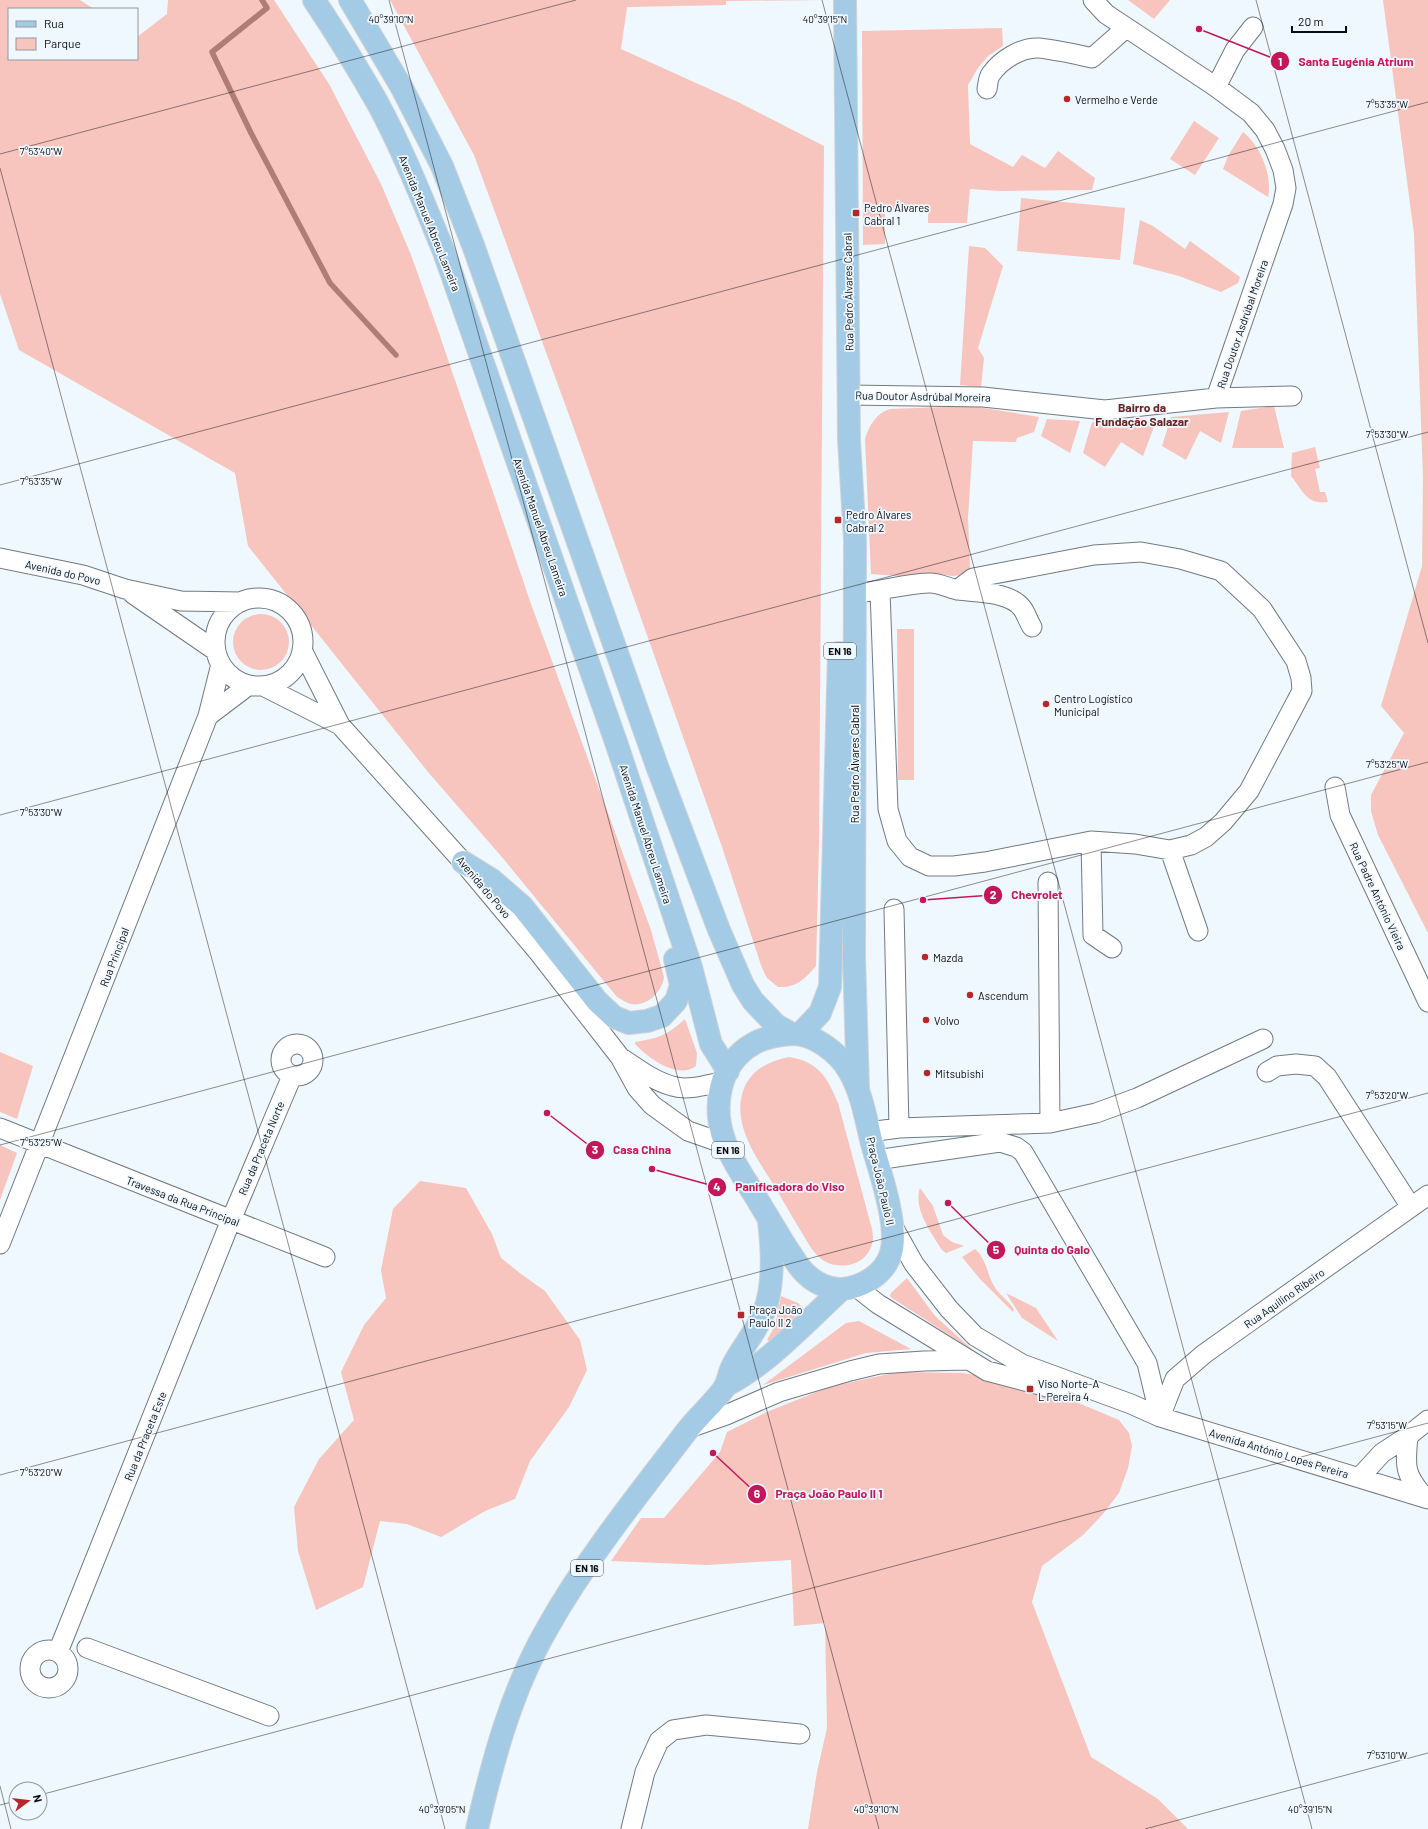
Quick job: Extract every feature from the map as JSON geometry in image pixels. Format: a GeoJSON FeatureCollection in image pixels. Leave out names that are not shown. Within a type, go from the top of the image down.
{"type":"FeatureCollection","features":[{"type":"Feature","properties":{"kind":"main road","name":"Avenida Manuel Abreu Lameira"},"geometry":{"type":"LineString","coordinates":[[314,0],[339,38],[377,103],[412,174],[444,252],[632,790],[691,967],[711,1044],[724,1077]]}},
{"type":"Feature","properties":{"kind":"main road"},"geometry":{"type":"LineString","coordinates":[[350,0],[402,88],[442,166],[470,237],[657,766],[719,930],[743,985],[753,1001],[776,1025],[796,1034]]}},
{"type":"Feature","properties":{"kind":"main road","name":"Rua Pedro Álvares Cabral"},"geometry":{"type":"LineString","coordinates":[[845,0],[849,440],[855,540],[854,957],[858,1089]]}},
{"type":"Feature","properties":{"kind":"main road","name":"Rua Pedro Álvares Cabral"},"geometry":{"type":"LineString","coordinates":[[796,1034],[820,1013],[830,987],[842,542],[849,440]]}},
{"type":"Feature","properties":{"kind":"main road"},"geometry":{"type":"LineString","coordinates":[[463,862],[492,880],[522,906],[597,1001],[614,1017],[629,1023],[647,1021],[662,1016],[676,1001],[681,984],[678,966],[645,863],[632,790]]}},
{"type":"Feature","properties":{"kind":"main road","name":"EN 16"},"geometry":{"type":"LineString","coordinates":[[796,1034],[771,1037],[754,1043],[740,1055],[724,1077],[718,1099],[720,1130],[725,1144],[770,1221],[806,1274],[822,1285],[848,1288]]}},
{"type":"Feature","properties":{"kind":"main road","name":"Praça João Paulo II"},"geometry":{"type":"LineString","coordinates":[[796,1034],[818,1042],[837,1054],[850,1071],[858,1089],[892,1225],[892,1251],[887,1264],[873,1278],[848,1288]]}},
{"type":"Feature","properties":{"kind":"main road","name":"EN 16"},"geometry":{"type":"LineString","coordinates":[[725,1386],[732,1367],[760,1323],[767,1303],[772,1254],[770,1221]]}},
{"type":"Feature","properties":{"kind":"main road","name":"EN 16"},"geometry":{"type":"LineString","coordinates":[[477,1829],[490,1773],[512,1704],[532,1656],[564,1600],[615,1526],[689,1428],[725,1386],[748,1372],[848,1288]]}},
{"type":"Feature","properties":{"kind":"street","name":"Rua Doutor Asdrúbal Moreira"},"geometry":{"type":"LineString","coordinates":[[849,395],[983,397],[1105,410],[1216,398],[1283,204],[1286,188],[1283,170],[1275,149],[1264,130],[1251,113],[1146,39],[1126,28],[1106,14],[1093,0]]}},
{"type":"Feature","properties":{"kind":"street"},"geometry":{"type":"LineString","coordinates":[[1216,87],[1235,50],[1253,27]]}},
{"type":"Feature","properties":{"kind":"street"},"geometry":{"type":"LineString","coordinates":[[987,89],[990,76],[999,65],[1011,56],[1025,50],[1038,48],[1092,58],[1126,28]]}},
{"type":"Feature","properties":{"kind":"street"},"geometry":{"type":"LineString","coordinates":[[1216,398],[1292,396]]}},
{"type":"Feature","properties":{"kind":"street"},"geometry":{"type":"LineString","coordinates":[[880,591],[888,809],[897,841],[910,857],[929,866],[954,866],[986,862],[1090,841],[1135,844],[1170,850],[1196,842],[1206,837],[1223,822],[1249,791],[1302,691],[1301,678],[1296,661],[1262,609],[1221,571],[1180,559],[1141,552],[1094,555],[973,578],[957,590]]}},
{"type":"Feature","properties":{"kind":"street","name":"Avenida do Povo"},"geometry":{"type":"LineString","coordinates":[[0,558],[83,575],[125,589],[181,601],[241,602]]}},
{"type":"Feature","properties":{"kind":"street"},"geometry":{"type":"LineString","coordinates":[[854,593],[880,591],[927,583],[940,583],[957,590],[992,593],[1010,600],[1021,607],[1032,627]]}},
{"type":"Feature","properties":{"kind":"street","name":"Avenida do Povo"},"geometry":{"type":"LineString","coordinates":[[125,589],[218,658],[233,678],[256,686],[340,725]]}},
{"type":"Feature","properties":{"kind":"street","name":"Avenida do Povo"},"geometry":{"type":"LineString","coordinates":[[218,658],[215,639],[220,622],[231,608],[241,602],[254,598],[268,599],[280,603],[291,612],[299,623],[302,636],[302,650],[299,661],[293,671],[274,684],[256,686]]}},
{"type":"Feature","properties":{"kind":"street","name":"Avenida do Povo"},"geometry":{"type":"LineString","coordinates":[[302,650],[340,725],[463,862],[539,953],[620,1057],[637,1088],[652,1105],[688,1131],[725,1144]]}},
{"type":"Feature","properties":{"kind":"street","name":"Rua Principal"},"geometry":{"type":"LineString","coordinates":[[0,1244],[208,716],[218,658]]}},
{"type":"Feature","properties":{"kind":"street"},"geometry":{"type":"LineString","coordinates":[[208,716],[256,686]]}},
{"type":"Feature","properties":{"kind":"street","name":"Rua Padre António Vieira"},"geometry":{"type":"LineString","coordinates":[[1335,787],[1340,815],[1428,1000]]}},
{"type":"Feature","properties":{"kind":"street"},"geometry":{"type":"LineString","coordinates":[[1090,841],[1093,935],[1112,948]]}},
{"type":"Feature","properties":{"kind":"street"},"geometry":{"type":"LineString","coordinates":[[1170,850],[1198,931]]}},
{"type":"Feature","properties":{"kind":"street"},"geometry":{"type":"LineString","coordinates":[[1048,882],[1050,1124]]}},
{"type":"Feature","properties":{"kind":"street"},"geometry":{"type":"LineString","coordinates":[[894,909],[899,1128]]}},
{"type":"Feature","properties":{"kind":"street"},"geometry":{"type":"LineString","coordinates":[[869,1132],[899,1128],[1050,1124],[1096,1113],[1137,1098],[1263,1039]]}},
{"type":"Feature","properties":{"kind":"street","name":"Avenida do Povo"},"geometry":{"type":"LineString","coordinates":[[620,1057],[654,1079],[672,1087],[691,1087],[724,1077]]}},
{"type":"Feature","properties":{"kind":"street"},"geometry":{"type":"LineString","coordinates":[[1267,1072],[1277,1066],[1296,1064],[1315,1066],[1327,1077],[1412,1207]]}},
{"type":"Feature","properties":{"kind":"street","name":"Rua da Praceta Norte"},"geometry":{"type":"LineString","coordinates":[[231,1220],[292,1076]]}},
{"type":"Feature","properties":{"kind":"street","name":"Travessa da Rua Principal"},"geometry":{"type":"LineString","coordinates":[[0,1128],[325,1257]]}},
{"type":"Feature","properties":{"kind":"street"},"geometry":{"type":"LineString","coordinates":[[876,1160],[1000,1142],[1016,1147],[1023,1152],[1147,1363],[1160,1417]]}},
{"type":"Feature","properties":{"kind":"street","name":"Rua Aquilino Ribeiro"},"geometry":{"type":"LineString","coordinates":[[1160,1417],[1175,1379],[1204,1354],[1428,1195]]}},
{"type":"Feature","properties":{"kind":"street","name":"Rua da Praceta Este"},"geometry":{"type":"LineString","coordinates":[[58,1652],[231,1220]]}},
{"type":"Feature","properties":{"kind":"street","name":"Avenida António Lopes Pereira"},"geometry":{"type":"LineString","coordinates":[[892,1225],[914,1264],[949,1309],[975,1336],[1022,1364],[1132,1404],[1160,1417],[1427,1498]]}},
{"type":"Feature","properties":{"kind":"street","name":"Avenida António Lopes Pereira"},"geometry":{"type":"LineString","coordinates":[[848,1288],[878,1304],[987,1371],[1058,1390],[1132,1404]]}},
{"type":"Feature","properties":{"kind":"street"},"geometry":{"type":"LineString","coordinates":[[689,1428],[726,1415],[779,1392],[879,1364],[968,1360]]}},
{"type":"Feature","properties":{"kind":"street"},"geometry":{"type":"LineString","coordinates":[[1360,1477],[1382,1453],[1408,1436],[1428,1420]]}},
{"type":"Feature","properties":{"kind":"street"},"geometry":{"type":"LineString","coordinates":[[1408,1436],[1406,1468],[1412,1483],[1427,1498]]}},
{"type":"Feature","properties":{"kind":"street"},"geometry":{"type":"LineString","coordinates":[[87,1648],[269,1716]]}},
{"type":"Feature","properties":{"kind":"street"},"geometry":{"type":"LineString","coordinates":[[631,1829],[645,1772],[659,1740],[673,1730],[706,1725],[800,1734]]}},
{"type":"Feature","properties":{"kind":"green space"},"geometry":{"type":"Polygon","coordinates":[[[0,0],[80,0],[92,8],[8,8],[8,60],[138,60],[138,36],[167,14],[168,0],[274,0],[329,84],[381,184],[411,255],[531,604],[651,930],[664,977],[663,983],[653,997],[643,1003],[631,1004],[617,997],[501,856],[428,772],[248,546],[235,473],[19,350],[0,294],[0,0]]]}},
{"type":"Feature","properties":{"kind":"green space"},"geometry":{"type":"Polygon","coordinates":[[[390,0],[826,0],[726,1],[726,5],[627,7],[621,49],[738,102],[824,146],[819,843],[816,966],[800,982],[790,986],[778,987],[767,978],[762,968],[722,847],[573,426],[474,155],[390,0]]]}},
{"type":"Feature","properties":{"kind":"green space"},"geometry":{"type":"Polygon","coordinates":[[[1128,0],[1170,0],[1154,19],[1128,0]]]}},
{"type":"Feature","properties":{"kind":"green space"},"geometry":{"type":"Polygon","coordinates":[[[1383,0],[1428,0],[1428,933],[1378,835],[1371,811],[1371,795],[1404,733],[1381,706],[1422,566],[1423,477],[1414,234],[1383,0]]]}},
{"type":"Feature","properties":{"kind":"green space"},"geometry":{"type":"Polygon","coordinates":[[[1002,28],[1003,46],[988,56],[978,68],[968,85],[970,144],[1013,167],[1022,155],[1045,168],[1058,151],[1095,178],[1092,190],[1000,191],[970,189],[967,223],[928,223],[928,211],[885,211],[885,244],[863,245],[862,31],[1002,28]]]}},
{"type":"Feature","properties":{"kind":"green space"},"geometry":{"type":"Polygon","coordinates":[[[1194,121],[1219,138],[1195,175],[1170,159],[1194,121]]]}},
{"type":"Feature","properties":{"kind":"green space"},"geometry":{"type":"Polygon","coordinates":[[[1243,132],[1255,145],[1264,162],[1269,180],[1268,197],[1223,169],[1228,156],[1243,132]]]}},
{"type":"Feature","properties":{"kind":"green space"},"geometry":{"type":"Polygon","coordinates":[[[1021,198],[1125,208],[1120,260],[1017,251],[1021,198]]]}},
{"type":"Feature","properties":{"kind":"green space"},"geometry":{"type":"Polygon","coordinates":[[[1140,220],[1153,226],[1185,249],[1190,241],[1240,277],[1238,283],[1221,292],[1179,276],[1133,264],[1140,220]]]}},
{"type":"Feature","properties":{"kind":"green space"},"geometry":{"type":"Polygon","coordinates":[[[969,246],[985,248],[1003,266],[978,348],[984,358],[981,387],[960,385],[969,246]]]}},
{"type":"Feature","properties":{"kind":"green space"},"geometry":{"type":"Polygon","coordinates":[[[972,406],[1039,417],[1034,432],[1017,438],[1016,442],[973,441],[968,517],[970,569],[967,574],[953,576],[929,573],[900,576],[871,574],[865,439],[871,425],[877,417],[890,409],[972,406]]]}},
{"type":"Feature","properties":{"kind":"green space"},"geometry":{"type":"Polygon","coordinates":[[[1274,406],[1284,448],[1232,448],[1241,411],[1274,406]]]}},
{"type":"Feature","properties":{"kind":"green space"},"geometry":{"type":"Polygon","coordinates":[[[1229,412],[1221,443],[1200,431],[1186,460],[1162,446],[1171,417],[1229,412]]]}},
{"type":"Feature","properties":{"kind":"green space"},"geometry":{"type":"Polygon","coordinates":[[[1047,419],[1080,421],[1070,453],[1041,436],[1047,419]]]}},
{"type":"Feature","properties":{"kind":"green space"},"geometry":{"type":"Polygon","coordinates":[[[1157,419],[1143,456],[1121,442],[1105,467],[1083,453],[1092,422],[1111,424],[1157,419]]]}},
{"type":"Feature","properties":{"kind":"green space"},"geometry":{"type":"Polygon","coordinates":[[[1315,447],[1320,468],[1315,469],[1320,492],[1325,492],[1328,502],[1310,499],[1302,492],[1291,476],[1292,453],[1315,447]]]}},
{"type":"Feature","properties":{"kind":"green space"},"geometry":{"type":"Polygon","coordinates":[[[261,614],[276,619],[284,627],[289,642],[284,657],[276,665],[261,670],[246,665],[238,657],[233,642],[238,627],[246,619],[261,614]]]}},
{"type":"Feature","properties":{"kind":"green space"},"geometry":{"type":"Polygon","coordinates":[[[897,629],[914,629],[914,780],[898,780],[897,629]]]}},
{"type":"Feature","properties":{"kind":"green space"},"geometry":{"type":"Polygon","coordinates":[[[685,1019],[697,1053],[696,1066],[689,1070],[672,1069],[664,1066],[647,1055],[635,1044],[635,1042],[667,1033],[685,1019]]]}},
{"type":"Feature","properties":{"kind":"green space"},"geometry":{"type":"Polygon","coordinates":[[[0,1052],[33,1066],[17,1119],[0,1112],[0,1052]]]}},
{"type":"Feature","properties":{"kind":"green space"},"geometry":{"type":"Polygon","coordinates":[[[789,1057],[799,1059],[815,1067],[826,1078],[830,1086],[838,1103],[872,1229],[873,1240],[868,1253],[857,1262],[844,1266],[830,1264],[824,1261],[811,1248],[753,1152],[743,1126],[740,1113],[741,1099],[745,1086],[753,1074],[769,1063],[789,1057]]]}},
{"type":"Feature","properties":{"kind":"green space"},"geometry":{"type":"Polygon","coordinates":[[[0,1145],[17,1153],[0,1200],[0,1145]]]}},
{"type":"Feature","properties":{"kind":"green space"},"geometry":{"type":"Polygon","coordinates":[[[420,1181],[466,1188],[492,1234],[501,1258],[545,1291],[580,1340],[587,1370],[569,1407],[530,1461],[515,1499],[485,1511],[441,1537],[407,1524],[380,1521],[363,1587],[316,1610],[298,1551],[294,1507],[319,1459],[354,1420],[341,1372],[364,1325],[386,1298],[381,1270],[393,1209],[420,1181]]]}},
{"type":"Feature","properties":{"kind":"green space"},"geometry":{"type":"Polygon","coordinates":[[[920,1188],[933,1206],[943,1235],[952,1242],[964,1246],[946,1253],[942,1250],[928,1228],[921,1212],[918,1196],[920,1188]]]}},
{"type":"Feature","properties":{"kind":"green space"},"geometry":{"type":"Polygon","coordinates":[[[975,1249],[982,1257],[994,1286],[1012,1306],[1014,1310],[1013,1312],[980,1279],[962,1257],[975,1249]]]}},
{"type":"Feature","properties":{"kind":"green space"},"geometry":{"type":"Polygon","coordinates":[[[907,1278],[935,1316],[974,1351],[890,1296],[891,1293],[907,1278]]]}},
{"type":"Feature","properties":{"kind":"green space"},"geometry":{"type":"Polygon","coordinates":[[[1006,1293],[1036,1308],[1058,1341],[1022,1318],[1006,1293]]]}},
{"type":"Feature","properties":{"kind":"green space"},"geometry":{"type":"Polygon","coordinates":[[[781,1296],[798,1303],[803,1308],[772,1342],[767,1340],[775,1326],[781,1296]]]}},
{"type":"Feature","properties":{"kind":"green space"},"geometry":{"type":"Polygon","coordinates":[[[859,1321],[911,1349],[866,1353],[763,1385],[846,1323],[859,1321]]]}},
{"type":"Feature","properties":{"kind":"green space"},"geometry":{"type":"Polygon","coordinates":[[[898,1372],[962,1373],[1005,1379],[1050,1391],[1119,1420],[1129,1433],[1132,1446],[1128,1468],[1119,1493],[1103,1514],[1083,1535],[1042,1566],[1032,1602],[1091,1757],[1158,1799],[1188,1829],[808,1829],[817,1772],[827,1728],[825,1623],[794,1626],[791,1560],[707,1565],[611,1561],[641,1518],[664,1518],[720,1452],[727,1432],[767,1412],[829,1387],[898,1372]]]}},
{"type":"Feature","properties":{"kind":"waterway"},"geometry":{"type":"LineString","coordinates":[[262,0],[267,8],[212,52],[251,133],[330,283],[396,355]]}},
{"type":"Feature","properties":{"kind":"place","name":"Santa Eugénia Atrium"},"geometry":{"type":"Point","coordinates":[1199,29]}},
{"type":"Feature","properties":{"kind":"place","name":"Vermelho e Verde"},"geometry":{"type":"Point","coordinates":[1067,99]}},
{"type":"Feature","properties":{"kind":"place","name":"Pedro Álvares Cabral 1"},"geometry":{"type":"Point","coordinates":[856,213]}},
{"type":"Feature","properties":{"kind":"place","name":"Pedro Álvares Cabral 2"},"geometry":{"type":"Point","coordinates":[838,520]}},
{"type":"Feature","properties":{"kind":"place","name":"Centro Logístico Municipal"},"geometry":{"type":"Point","coordinates":[1046,704]}},
{"type":"Feature","properties":{"kind":"place","name":"Chevrolet"},"geometry":{"type":"Point","coordinates":[923,900]}},
{"type":"Feature","properties":{"kind":"place","name":"Mazda"},"geometry":{"type":"Point","coordinates":[925,957]}},
{"type":"Feature","properties":{"kind":"place","name":"Ascendum"},"geometry":{"type":"Point","coordinates":[970,995]}},
{"type":"Feature","properties":{"kind":"place","name":"Volvo"},"geometry":{"type":"Point","coordinates":[926,1020]}},
{"type":"Feature","properties":{"kind":"place","name":"Mitsubishi"},"geometry":{"type":"Point","coordinates":[927,1073]}},
{"type":"Feature","properties":{"kind":"place","name":"Casa China"},"geometry":{"type":"Point","coordinates":[547,1113]}},
{"type":"Feature","properties":{"kind":"place","name":"Panificadora do Viso"},"geometry":{"type":"Point","coordinates":[652,1169]}},
{"type":"Feature","properties":{"kind":"place","name":"Quinta do Galo"},"geometry":{"type":"Point","coordinates":[948,1203]}},
{"type":"Feature","properties":{"kind":"place","name":"Praça João Paulo II 2"},"geometry":{"type":"Point","coordinates":[741,1315]}},
{"type":"Feature","properties":{"kind":"place","name":"Viso Norte-A L Pereira 4"},"geometry":{"type":"Point","coordinates":[1030,1389]}},
{"type":"Feature","properties":{"kind":"place","name":"Praça João Paulo II 1"},"geometry":{"type":"Point","coordinates":[713,1453]}},
{"type":"Feature","properties":{"kind":"district","name":"Bairro da Fundação Salazar"},"geometry":{"type":"Point","coordinates":[1142,414]}}]}
